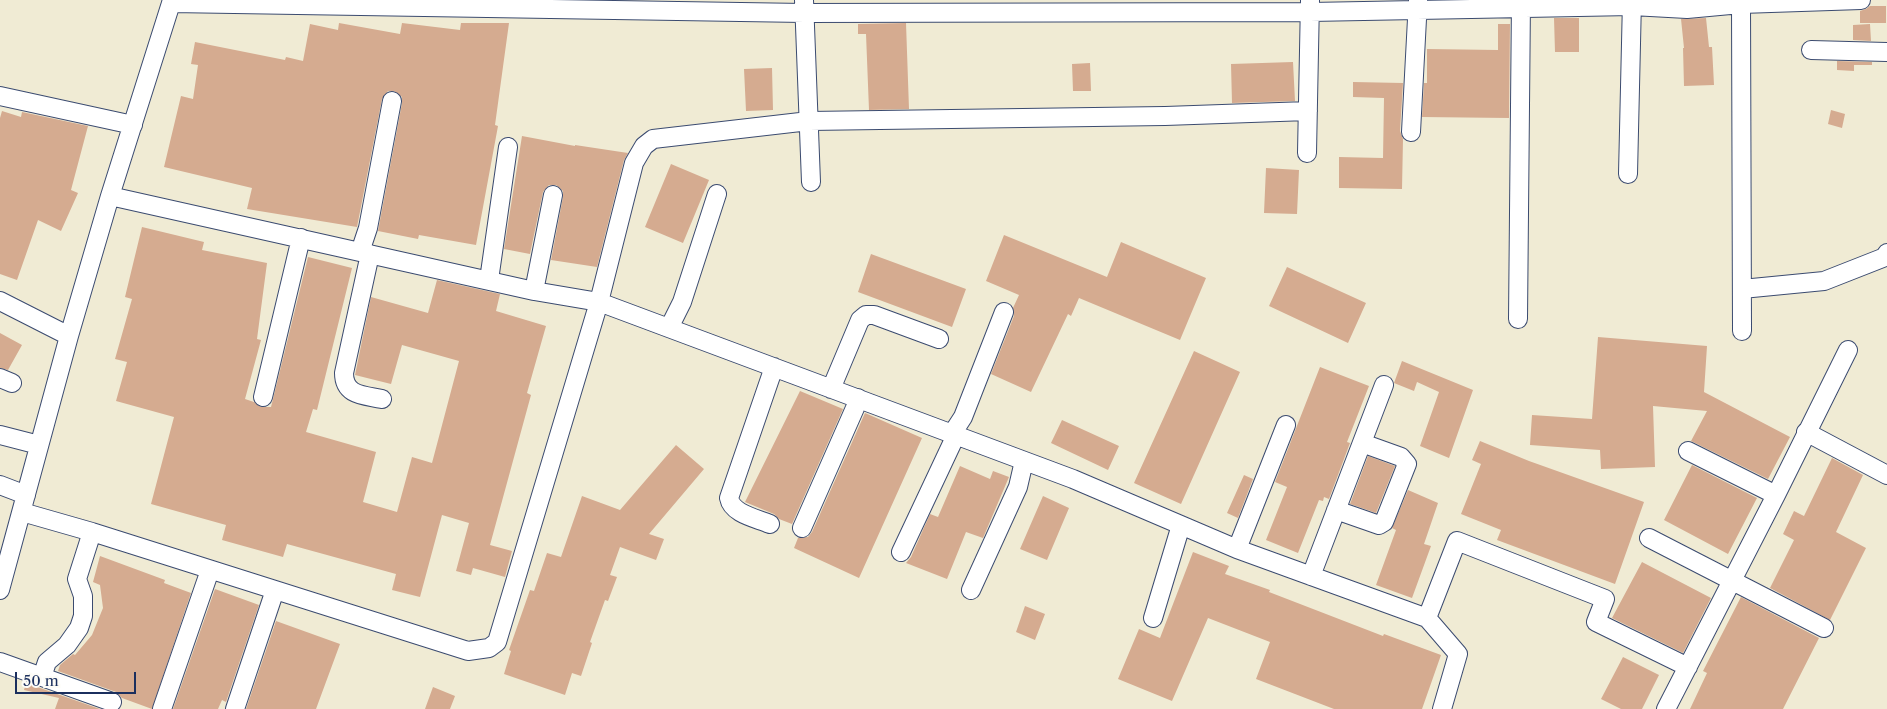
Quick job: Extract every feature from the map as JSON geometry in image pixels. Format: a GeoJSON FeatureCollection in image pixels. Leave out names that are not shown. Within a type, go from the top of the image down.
{"type":"FeatureCollection","features":[{"type":"Feature","properties":{"kind":"street"},"geometry":{"type":"LineString","coordinates":[[0,590],[5,552],[22,512],[69,336],[110,196],[172,1],[804,6],[1310,6],[1632,3],[1687,9],[1741,4],[1861,0]]}},
{"type":"Feature","properties":{"kind":"street"},"geometry":{"type":"LineString","coordinates":[[1628,174],[1632,3]]}},
{"type":"Feature","properties":{"kind":"street"},"geometry":{"type":"LineString","coordinates":[[1411,132],[1418,4]]}},
{"type":"Feature","properties":{"kind":"street"},"geometry":{"type":"LineString","coordinates":[[1518,320],[1521,4]]}},
{"type":"Feature","properties":{"kind":"street"},"geometry":{"type":"LineString","coordinates":[[1741,4],[1742,331]]}},
{"type":"Feature","properties":{"kind":"street"},"geometry":{"type":"LineString","coordinates":[[804,6],[811,182]]}},
{"type":"Feature","properties":{"kind":"street"},"geometry":{"type":"LineString","coordinates":[[1307,153],[1310,6]]}},
{"type":"Feature","properties":{"kind":"street"},"geometry":{"type":"LineString","coordinates":[[1811,50],[1887,52]]}},
{"type":"Feature","properties":{"kind":"street"},"geometry":{"type":"LineString","coordinates":[[0,96],[133,125]]}},
{"type":"Feature","properties":{"kind":"street"},"geometry":{"type":"LineString","coordinates":[[382,399],[353,392],[344,382],[344,373],[368,228],[392,101]]}},
{"type":"Feature","properties":{"kind":"street"},"geometry":{"type":"LineString","coordinates":[[22,512],[92,532],[468,651],[489,648],[497,642],[599,302],[634,163],[644,146],[653,139],[809,121],[1165,116],[1308,110]]}},
{"type":"Feature","properties":{"kind":"street"},"geometry":{"type":"LineString","coordinates":[[489,280],[508,148]]}},
{"type":"Feature","properties":{"kind":"street"},"geometry":{"type":"LineString","coordinates":[[668,328],[682,302],[717,194]]}},
{"type":"Feature","properties":{"kind":"street"},"geometry":{"type":"LineString","coordinates":[[534,291],[554,195]]}},
{"type":"Feature","properties":{"kind":"street"},"geometry":{"type":"LineString","coordinates":[[110,196],[534,291],[599,302],[1024,461],[1237,549],[1427,618],[1458,654],[1442,709]]}},
{"type":"Feature","properties":{"kind":"street"},"geometry":{"type":"LineString","coordinates":[[263,396],[301,238]]}},
{"type":"Feature","properties":{"kind":"street"},"geometry":{"type":"LineString","coordinates":[[1742,289],[1824,281],[1885,257],[1887,253]]}},
{"type":"Feature","properties":{"kind":"street"},"geometry":{"type":"LineString","coordinates":[[0,301],[69,336]]}},
{"type":"Feature","properties":{"kind":"street"},"geometry":{"type":"LineString","coordinates":[[901,552],[963,417],[1004,312]]}},
{"type":"Feature","properties":{"kind":"street"},"geometry":{"type":"LineString","coordinates":[[831,389],[860,320],[866,315],[874,315],[939,338]]}},
{"type":"Feature","properties":{"kind":"street"},"geometry":{"type":"LineString","coordinates":[[1666,709],[1848,350]]}},
{"type":"Feature","properties":{"kind":"street"},"geometry":{"type":"LineString","coordinates":[[770,524],[735,509],[730,503],[729,498],[774,367]]}},
{"type":"Feature","properties":{"kind":"street"},"geometry":{"type":"LineString","coordinates":[[1311,576],[1384,385]]}},
{"type":"Feature","properties":{"kind":"street"},"geometry":{"type":"LineString","coordinates":[[802,528],[858,398]]}},
{"type":"Feature","properties":{"kind":"street"},"geometry":{"type":"LineString","coordinates":[[1237,549],[1286,425]]}},
{"type":"Feature","properties":{"kind":"street"},"geometry":{"type":"LineString","coordinates":[[1806,432],[1887,475]]}},
{"type":"Feature","properties":{"kind":"street"},"geometry":{"type":"LineString","coordinates":[[0,436],[40,445]]}},
{"type":"Feature","properties":{"kind":"street"},"geometry":{"type":"LineString","coordinates":[[1336,510],[1379,525],[1384,522],[1407,464],[1401,456],[1362,443]]}},
{"type":"Feature","properties":{"kind":"street"},"geometry":{"type":"LineString","coordinates":[[1688,451],[1776,495]]}},
{"type":"Feature","properties":{"kind":"street"},"geometry":{"type":"LineString","coordinates":[[971,590],[1018,487],[1024,461]]}},
{"type":"Feature","properties":{"kind":"street"},"geometry":{"type":"LineString","coordinates":[[0,485],[26,495]]}},
{"type":"Feature","properties":{"kind":"street"},"geometry":{"type":"LineString","coordinates":[[1153,618],[1181,525]]}},
{"type":"Feature","properties":{"kind":"street"},"geometry":{"type":"LineString","coordinates":[[42,677],[47,662],[66,645],[79,628],[83,596],[77,579],[92,532]]}},
{"type":"Feature","properties":{"kind":"street"},"geometry":{"type":"LineString","coordinates":[[1649,538],[1824,628]]}},
{"type":"Feature","properties":{"kind":"street"},"geometry":{"type":"LineString","coordinates":[[1427,618],[1457,541],[1605,599],[1596,622],[1688,667]]}},
{"type":"Feature","properties":{"kind":"street"},"geometry":{"type":"LineString","coordinates":[[162,709],[210,570]]}},
{"type":"Feature","properties":{"kind":"street"},"geometry":{"type":"LineString","coordinates":[[235,709],[275,590]]}},
{"type":"Feature","properties":{"kind":"street"},"geometry":{"type":"LineString","coordinates":[[0,662],[112,702]]}},
{"type":"Feature","properties":{"kind":"building"},"geometry":{"type":"Polygon","coordinates":[[[1870,6],[1886,6],[1886,23],[1860,23],[1860,11],[1870,6]]]}},
{"type":"Feature","properties":{"kind":"building"},"geometry":{"type":"Polygon","coordinates":[[[1554,18],[1579,18],[1579,52],[1555,52],[1554,18]]]}},
{"type":"Feature","properties":{"kind":"building"},"geometry":{"type":"Polygon","coordinates":[[[1706,18],[1709,47],[1712,47],[1714,85],[1684,86],[1684,48],[1681,19],[1706,18]]]}},
{"type":"Feature","properties":{"kind":"building"},"geometry":{"type":"Polygon","coordinates":[[[339,23],[400,34],[402,23],[460,30],[461,23],[509,23],[495,125],[498,126],[476,245],[419,235],[418,239],[378,231],[402,103],[402,97],[394,91],[388,91],[382,99],[357,227],[247,209],[252,188],[164,167],[181,96],[193,99],[198,65],[191,64],[195,42],[285,60],[286,57],[303,61],[310,24],[338,30],[339,23]]]}},
{"type":"Feature","properties":{"kind":"building"},"geometry":{"type":"Polygon","coordinates":[[[906,23],[909,109],[869,110],[866,34],[858,34],[858,24],[906,23]]]}},
{"type":"Feature","properties":{"kind":"building"},"geometry":{"type":"Polygon","coordinates":[[[1498,24],[1510,24],[1509,118],[1422,117],[1424,83],[1427,83],[1427,49],[1498,50],[1498,24]]]}},
{"type":"Feature","properties":{"kind":"building"},"geometry":{"type":"Polygon","coordinates":[[[1870,24],[1871,41],[1853,40],[1853,25],[1870,24]]]}},
{"type":"Feature","properties":{"kind":"building"},"geometry":{"type":"Polygon","coordinates":[[[1837,61],[1872,62],[1872,65],[1854,65],[1854,71],[1837,70],[1837,61]]]}},
{"type":"Feature","properties":{"kind":"building"},"geometry":{"type":"Polygon","coordinates":[[[1293,62],[1295,101],[1232,103],[1231,64],[1293,62]]]}},
{"type":"Feature","properties":{"kind":"building"},"geometry":{"type":"Polygon","coordinates":[[[1090,63],[1091,91],[1073,91],[1072,64],[1090,63]]]}},
{"type":"Feature","properties":{"kind":"building"},"geometry":{"type":"Polygon","coordinates":[[[772,68],[773,110],[746,111],[744,69],[772,68]]]}},
{"type":"Feature","properties":{"kind":"building"},"geometry":{"type":"Polygon","coordinates":[[[1353,82],[1403,83],[1400,131],[1403,139],[1402,189],[1339,188],[1339,157],[1383,158],[1384,98],[1353,97],[1353,82]]]}},
{"type":"Feature","properties":{"kind":"building"},"geometry":{"type":"Polygon","coordinates":[[[1831,110],[1845,114],[1842,128],[1828,124],[1831,110]]]}},
{"type":"Feature","properties":{"kind":"building"},"geometry":{"type":"Polygon","coordinates":[[[2,111],[21,117],[22,112],[88,126],[71,190],[78,193],[61,231],[38,220],[17,280],[0,274],[0,118],[2,111]]]}},
{"type":"Feature","properties":{"kind":"building"},"geometry":{"type":"Polygon","coordinates":[[[522,136],[628,153],[624,160],[597,267],[551,260],[563,197],[563,191],[556,185],[549,185],[543,192],[530,254],[504,249],[522,136]]]}},
{"type":"Feature","properties":{"kind":"building"},"geometry":{"type":"Polygon","coordinates":[[[671,164],[709,180],[683,243],[645,227],[671,164]]]}},
{"type":"Feature","properties":{"kind":"building"},"geometry":{"type":"Polygon","coordinates":[[[1266,168],[1299,170],[1297,214],[1264,213],[1266,168]]]}},
{"type":"Feature","properties":{"kind":"building"},"geometry":{"type":"Polygon","coordinates":[[[142,227],[204,242],[202,250],[267,263],[257,339],[261,340],[245,399],[261,407],[271,407],[308,257],[352,268],[317,410],[313,409],[306,432],[376,452],[363,502],[397,512],[412,457],[432,463],[459,361],[402,345],[391,384],[355,375],[371,297],[428,313],[437,280],[500,294],[496,311],[546,326],[527,393],[531,395],[490,545],[512,551],[505,577],[473,568],[471,575],[456,571],[469,523],[442,515],[420,597],[392,590],[396,574],[287,544],[283,557],[222,540],[226,525],[151,504],[174,417],[116,401],[127,362],[115,359],[132,299],[125,297],[142,227]]]}},
{"type":"Feature","properties":{"kind":"building"},"geometry":{"type":"Polygon","coordinates":[[[1004,235],[1107,277],[1121,242],[1206,278],[1180,340],[1079,298],[1071,316],[1068,314],[1031,392],[991,374],[1014,316],[1013,308],[1019,295],[986,281],[1004,235]]]}},
{"type":"Feature","properties":{"kind":"building"},"geometry":{"type":"Polygon","coordinates":[[[871,254],[966,289],[952,327],[858,292],[871,254]]]}},
{"type":"Feature","properties":{"kind":"building"},"geometry":{"type":"Polygon","coordinates":[[[1287,267],[1366,303],[1348,343],[1269,306],[1287,267]]]}},
{"type":"Feature","properties":{"kind":"building"},"geometry":{"type":"Polygon","coordinates":[[[0,333],[22,345],[8,370],[0,368],[0,333]]]}},
{"type":"Feature","properties":{"kind":"building"},"geometry":{"type":"Polygon","coordinates":[[[1598,337],[1707,346],[1704,392],[1790,437],[1768,479],[1691,441],[1707,411],[1653,406],[1655,467],[1601,469],[1600,450],[1530,445],[1532,415],[1592,419],[1598,337]]]}},
{"type":"Feature","properties":{"kind":"building"},"geometry":{"type":"Polygon","coordinates":[[[1194,351],[1240,372],[1181,504],[1134,483],[1194,351]]]}},
{"type":"Feature","properties":{"kind":"building"},"geometry":{"type":"Polygon","coordinates":[[[1402,361],[1473,390],[1449,458],[1420,446],[1439,392],[1417,382],[1414,391],[1394,383],[1402,361]]]}},
{"type":"Feature","properties":{"kind":"building"},"geometry":{"type":"Polygon","coordinates":[[[1320,367],[1369,386],[1347,442],[1350,443],[1329,499],[1324,497],[1323,501],[1319,500],[1298,553],[1266,540],[1287,487],[1275,482],[1320,367]]]}},
{"type":"Feature","properties":{"kind":"building"},"geometry":{"type":"Polygon","coordinates":[[[800,391],[843,409],[792,524],[745,502],[800,391]]]}},
{"type":"Feature","properties":{"kind":"building"},"geometry":{"type":"Polygon","coordinates":[[[865,413],[922,438],[859,578],[794,548],[798,538],[808,537],[812,532],[865,413]]]}},
{"type":"Feature","properties":{"kind":"building"},"geometry":{"type":"Polygon","coordinates":[[[1062,420],[1119,446],[1108,470],[1051,443],[1062,420]]]}},
{"type":"Feature","properties":{"kind":"building"},"geometry":{"type":"Polygon","coordinates":[[[1480,441],[1529,461],[1644,502],[1615,584],[1497,540],[1501,530],[1461,514],[1481,464],[1472,460],[1480,441]]]}},
{"type":"Feature","properties":{"kind":"building"},"geometry":{"type":"Polygon","coordinates":[[[676,445],[704,469],[649,534],[664,539],[656,560],[620,547],[610,575],[617,577],[608,601],[605,600],[590,642],[592,643],[581,676],[572,673],[565,695],[504,674],[511,651],[509,650],[530,590],[534,591],[547,553],[561,557],[582,496],[620,510],[676,445]]]}},
{"type":"Feature","properties":{"kind":"building"},"geometry":{"type":"Polygon","coordinates":[[[1368,456],[1395,466],[1376,513],[1350,504],[1368,456]]]}},
{"type":"Feature","properties":{"kind":"building"},"geometry":{"type":"Polygon","coordinates":[[[1832,458],[1863,475],[1836,532],[1866,548],[1830,620],[1770,588],[1794,540],[1783,534],[1794,511],[1804,516],[1832,458]]]}},
{"type":"Feature","properties":{"kind":"building"},"geometry":{"type":"Polygon","coordinates":[[[1692,465],[1757,498],[1728,554],[1664,520],[1692,465]]]}},
{"type":"Feature","properties":{"kind":"building"},"geometry":{"type":"Polygon","coordinates":[[[960,466],[990,479],[993,471],[1009,477],[983,538],[966,532],[947,579],[906,563],[911,557],[930,514],[938,517],[960,466]]]}},
{"type":"Feature","properties":{"kind":"building"},"geometry":{"type":"Polygon","coordinates":[[[1244,475],[1253,479],[1238,518],[1227,513],[1244,475]]]}},
{"type":"Feature","properties":{"kind":"building"},"geometry":{"type":"Polygon","coordinates":[[[1408,490],[1438,503],[1424,544],[1431,546],[1412,598],[1376,585],[1396,530],[1392,528],[1408,490]]]}},
{"type":"Feature","properties":{"kind":"building"},"geometry":{"type":"Polygon","coordinates":[[[1043,496],[1069,508],[1047,560],[1020,549],[1043,496]]]}},
{"type":"Feature","properties":{"kind":"building"},"geometry":{"type":"Polygon","coordinates":[[[1193,552],[1229,566],[1225,574],[1270,590],[1269,592],[1383,636],[1384,634],[1441,655],[1422,709],[1334,709],[1256,679],[1270,642],[1208,618],[1172,701],[1118,679],[1139,629],[1160,638],[1193,552]]]}},
{"type":"Feature","properties":{"kind":"building"},"geometry":{"type":"Polygon","coordinates":[[[100,556],[165,580],[164,583],[191,593],[152,709],[122,698],[116,692],[58,671],[60,665],[73,654],[75,655],[92,635],[103,608],[100,585],[93,582],[100,556]]]}},
{"type":"Feature","properties":{"kind":"building"},"geometry":{"type":"Polygon","coordinates":[[[1642,562],[1711,598],[1683,653],[1612,618],[1642,562]]]}},
{"type":"Feature","properties":{"kind":"building"},"geometry":{"type":"Polygon","coordinates":[[[215,589],[259,605],[226,702],[222,700],[218,709],[173,709],[215,589]]]}},
{"type":"Feature","properties":{"kind":"building"},"geometry":{"type":"Polygon","coordinates":[[[1741,597],[1819,638],[1783,709],[1690,709],[1707,673],[1703,671],[1741,597]]]}},
{"type":"Feature","properties":{"kind":"building"},"geometry":{"type":"Polygon","coordinates":[[[1025,606],[1045,614],[1035,640],[1016,632],[1025,606]]]}},
{"type":"Feature","properties":{"kind":"building"},"geometry":{"type":"Polygon","coordinates":[[[276,621],[340,644],[316,709],[246,709],[276,621]]]}},
{"type":"Feature","properties":{"kind":"building"},"geometry":{"type":"Polygon","coordinates":[[[1623,657],[1659,675],[1642,709],[1621,709],[1601,699],[1623,657]]]}},
{"type":"Feature","properties":{"kind":"building"},"geometry":{"type":"Polygon","coordinates":[[[26,683],[100,709],[55,709],[59,698],[24,690],[26,683]]]}},
{"type":"Feature","properties":{"kind":"building"},"geometry":{"type":"Polygon","coordinates":[[[433,687],[455,696],[450,709],[425,709],[433,687]]]}}]}
